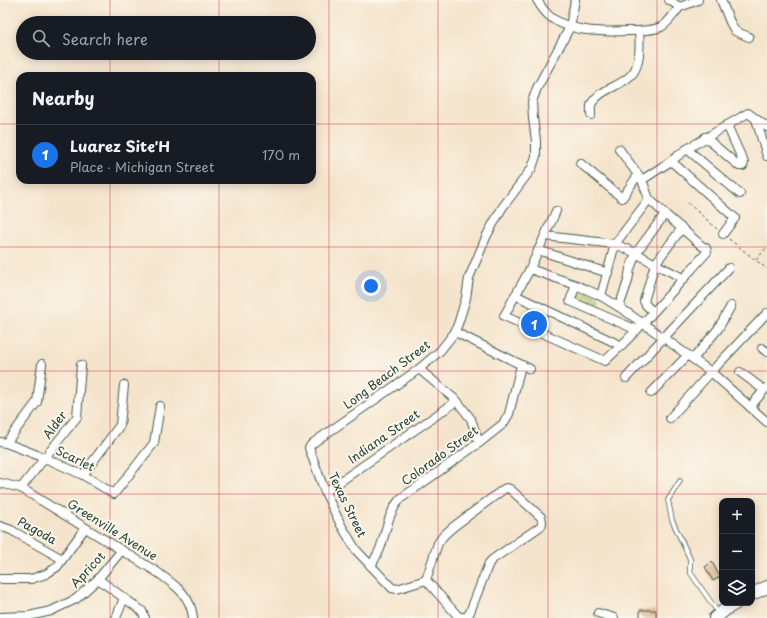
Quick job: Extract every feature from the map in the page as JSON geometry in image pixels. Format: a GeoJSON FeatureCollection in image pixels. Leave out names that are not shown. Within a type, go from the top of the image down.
{"type":"FeatureCollection","features":[{"type":"Feature","properties":{"kind":"street"},"geometry":{"type":"LineString","coordinates":[[537,0],[542,9],[552,18],[570,27],[589,31],[639,31],[661,27],[680,7],[698,0]]}},
{"type":"Feature","properties":{"kind":"street","name":"Long Beach Street"},"geometry":{"type":"LineString","coordinates":[[309,448],[310,445],[419,370],[440,351],[455,332],[460,321],[470,278],[487,235],[502,208],[532,168],[536,156],[536,141],[532,102],[537,88],[570,27],[575,0]]}},
{"type":"Feature","properties":{"kind":"street"},"geometry":{"type":"LineString","coordinates":[[669,0],[680,7]]}},
{"type":"Feature","properties":{"kind":"street"},"geometry":{"type":"LineString","coordinates":[[721,0],[735,31],[749,36]]}},
{"type":"Feature","properties":{"kind":"street"},"geometry":{"type":"LineString","coordinates":[[591,115],[591,104],[598,96],[626,79],[633,72],[638,60],[640,43],[639,31]]}},
{"type":"Feature","properties":{"kind":"street"},"geometry":{"type":"LineString","coordinates":[[580,163],[622,198],[640,178],[671,161],[706,137],[748,113],[767,128]]}},
{"type":"Feature","properties":{"kind":"street"},"geometry":{"type":"LineString","coordinates":[[756,119],[767,156]]}},
{"type":"Feature","properties":{"kind":"street"},"geometry":{"type":"LineString","coordinates":[[706,137],[739,166],[743,166],[744,163],[727,125]]}},
{"type":"Feature","properties":{"kind":"street"},"geometry":{"type":"LineString","coordinates":[[556,210],[530,268],[504,316],[605,361],[637,330],[707,252],[706,248],[649,199],[640,178],[619,149]]}},
{"type":"Feature","properties":{"kind":"street"},"geometry":{"type":"LineString","coordinates":[[687,149],[740,194]]}},
{"type":"Feature","properties":{"kind":"street"},"geometry":{"type":"LineString","coordinates":[[671,161],[735,218],[723,234]]}},
{"type":"Feature","properties":{"kind":"street"},"geometry":{"type":"LineString","coordinates":[[601,296],[616,244],[649,199]]}},
{"type":"Feature","properties":{"kind":"street"},"geometry":{"type":"LineString","coordinates":[[619,307],[636,253],[665,214]]}},
{"type":"Feature","properties":{"kind":"street"},"geometry":{"type":"LineString","coordinates":[[653,312],[644,301],[655,264],[682,228]]}},
{"type":"Feature","properties":{"kind":"street"},"geometry":{"type":"LineString","coordinates":[[544,236],[616,244],[683,278]]}},
{"type":"Feature","properties":{"kind":"street"},"geometry":{"type":"LineString","coordinates":[[538,250],[608,273]]}},
{"type":"Feature","properties":{"kind":"street"},"geometry":{"type":"LineString","coordinates":[[530,268],[576,285],[601,296],[619,307],[711,372],[767,422]]}},
{"type":"Feature","properties":{"kind":"street"},"geometry":{"type":"LineString","coordinates":[[626,378],[729,268]]}},
{"type":"Feature","properties":{"kind":"street"},"geometry":{"type":"LineString","coordinates":[[576,285],[570,301],[637,330]]}},
{"type":"Feature","properties":{"kind":"street"},"geometry":{"type":"LineString","coordinates":[[515,295],[622,346]]}},
{"type":"Feature","properties":{"kind":"street"},"geometry":{"type":"LineString","coordinates":[[651,393],[718,329],[731,306]]}},
{"type":"Feature","properties":{"kind":"street"},"geometry":{"type":"LineString","coordinates":[[670,418],[767,313]]}},
{"type":"Feature","properties":{"kind":"street"},"geometry":{"type":"LineString","coordinates":[[455,332],[530,369]]}},
{"type":"Feature","properties":{"kind":"street"},"geometry":{"type":"LineString","coordinates":[[3,442],[37,402],[42,364]]}},
{"type":"Feature","properties":{"kind":"street","name":"Alder"},"geometry":{"type":"LineString","coordinates":[[21,488],[77,417],[81,365]]}},
{"type":"Feature","properties":{"kind":"street","name":"Colorado Street"},"geometry":{"type":"LineString","coordinates":[[371,566],[379,550],[392,511],[400,499],[480,443],[504,424],[509,414],[521,365]]}},
{"type":"Feature","properties":{"kind":"street"},"geometry":{"type":"LineString","coordinates":[[419,370],[456,401],[471,419],[480,443]]}},
{"type":"Feature","properties":{"kind":"street"},"geometry":{"type":"LineString","coordinates":[[740,372],[766,389],[750,407]]}},
{"type":"Feature","properties":{"kind":"street"},"geometry":{"type":"LineString","coordinates":[[84,475],[120,425],[124,385]]}},
{"type":"Feature","properties":{"kind":"street","name":"Indiana Street"},"geometry":{"type":"LineString","coordinates":[[325,492],[456,401]]}},
{"type":"Feature","properties":{"kind":"street","name":"Scarlet"},"geometry":{"type":"LineString","coordinates":[[3,442],[84,475],[114,494],[154,443],[160,406]]}},
{"type":"Feature","properties":{"kind":"street","name":"Texas Street"},"geometry":{"type":"LineString","coordinates":[[309,448],[325,492],[341,525],[356,550],[394,589],[426,580]]}},
{"type":"Feature","properties":{"kind":"street","name":"Greenville Avenue"},"geometry":{"type":"LineString","coordinates":[[0,483],[21,488],[157,572],[178,588],[188,600],[193,618]]}},
{"type":"Feature","properties":{"kind":"street"},"geometry":{"type":"LineString","coordinates":[[504,489],[510,489],[541,517],[542,525],[489,563],[467,617],[460,617],[457,615],[426,580],[438,543],[444,534],[504,489]]}},
{"type":"Feature","properties":{"kind":"street","name":"Pagoda"},"geometry":{"type":"LineString","coordinates":[[0,526],[11,530],[62,559]]}},
{"type":"Feature","properties":{"kind":"street"},"geometry":{"type":"LineString","coordinates":[[0,579],[31,579],[46,574],[57,567],[85,528]]}},
{"type":"Feature","properties":{"kind":"street","name":"Apricot"},"geometry":{"type":"LineString","coordinates":[[0,618],[29,616],[51,611],[76,599],[98,579],[122,550]]}},
{"type":"Feature","properties":{"kind":"street"},"geometry":{"type":"LineString","coordinates":[[98,579],[142,611],[145,618]]}},
{"type":"Feature","properties":{"kind":"street"},"geometry":{"type":"LineString","coordinates":[[755,593],[767,587]]}},
{"type":"Feature","properties":{"kind":"street"},"geometry":{"type":"LineString","coordinates":[[116,618],[124,598]]}},
{"type":"Feature","properties":{"kind":"street"},"geometry":{"type":"LineString","coordinates":[[717,616],[732,606]]}},
{"type":"Feature","properties":{"kind":"street"},"geometry":{"type":"LineString","coordinates":[[598,613],[614,618]]}},
{"type":"Feature","properties":{"kind":"lane"},"geometry":{"type":"LineString","coordinates":[[680,481],[668,500],[672,520],[690,559],[690,572],[717,616]]}},
{"type":"Feature","properties":{"kind":"path"},"geometry":{"type":"LineString","coordinates":[[688,203],[767,270]]}},
{"type":"Feature","properties":{"kind":"path"},"geometry":{"type":"LineString","coordinates":[[756,261],[767,247]]}},
{"type":"Feature","properties":{"kind":"green space"},"geometry":{"type":"Polygon","coordinates":[[[577,289],[600,299],[595,310],[572,300],[577,289]]]}},
{"type":"Feature","properties":{"kind":"building"},"geometry":{"type":"Polygon","coordinates":[[[712,562],[719,578],[713,581],[705,567],[712,562]]]}},
{"type":"Feature","properties":{"kind":"building"},"geometry":{"type":"Polygon","coordinates":[[[640,610],[656,610],[656,618],[640,618],[640,610]]]}},
{"type":"Feature","properties":{"kind":"place","name":"Luarez Site'H"},"geometry":{"type":"Point","coordinates":[534,324]}}]}
